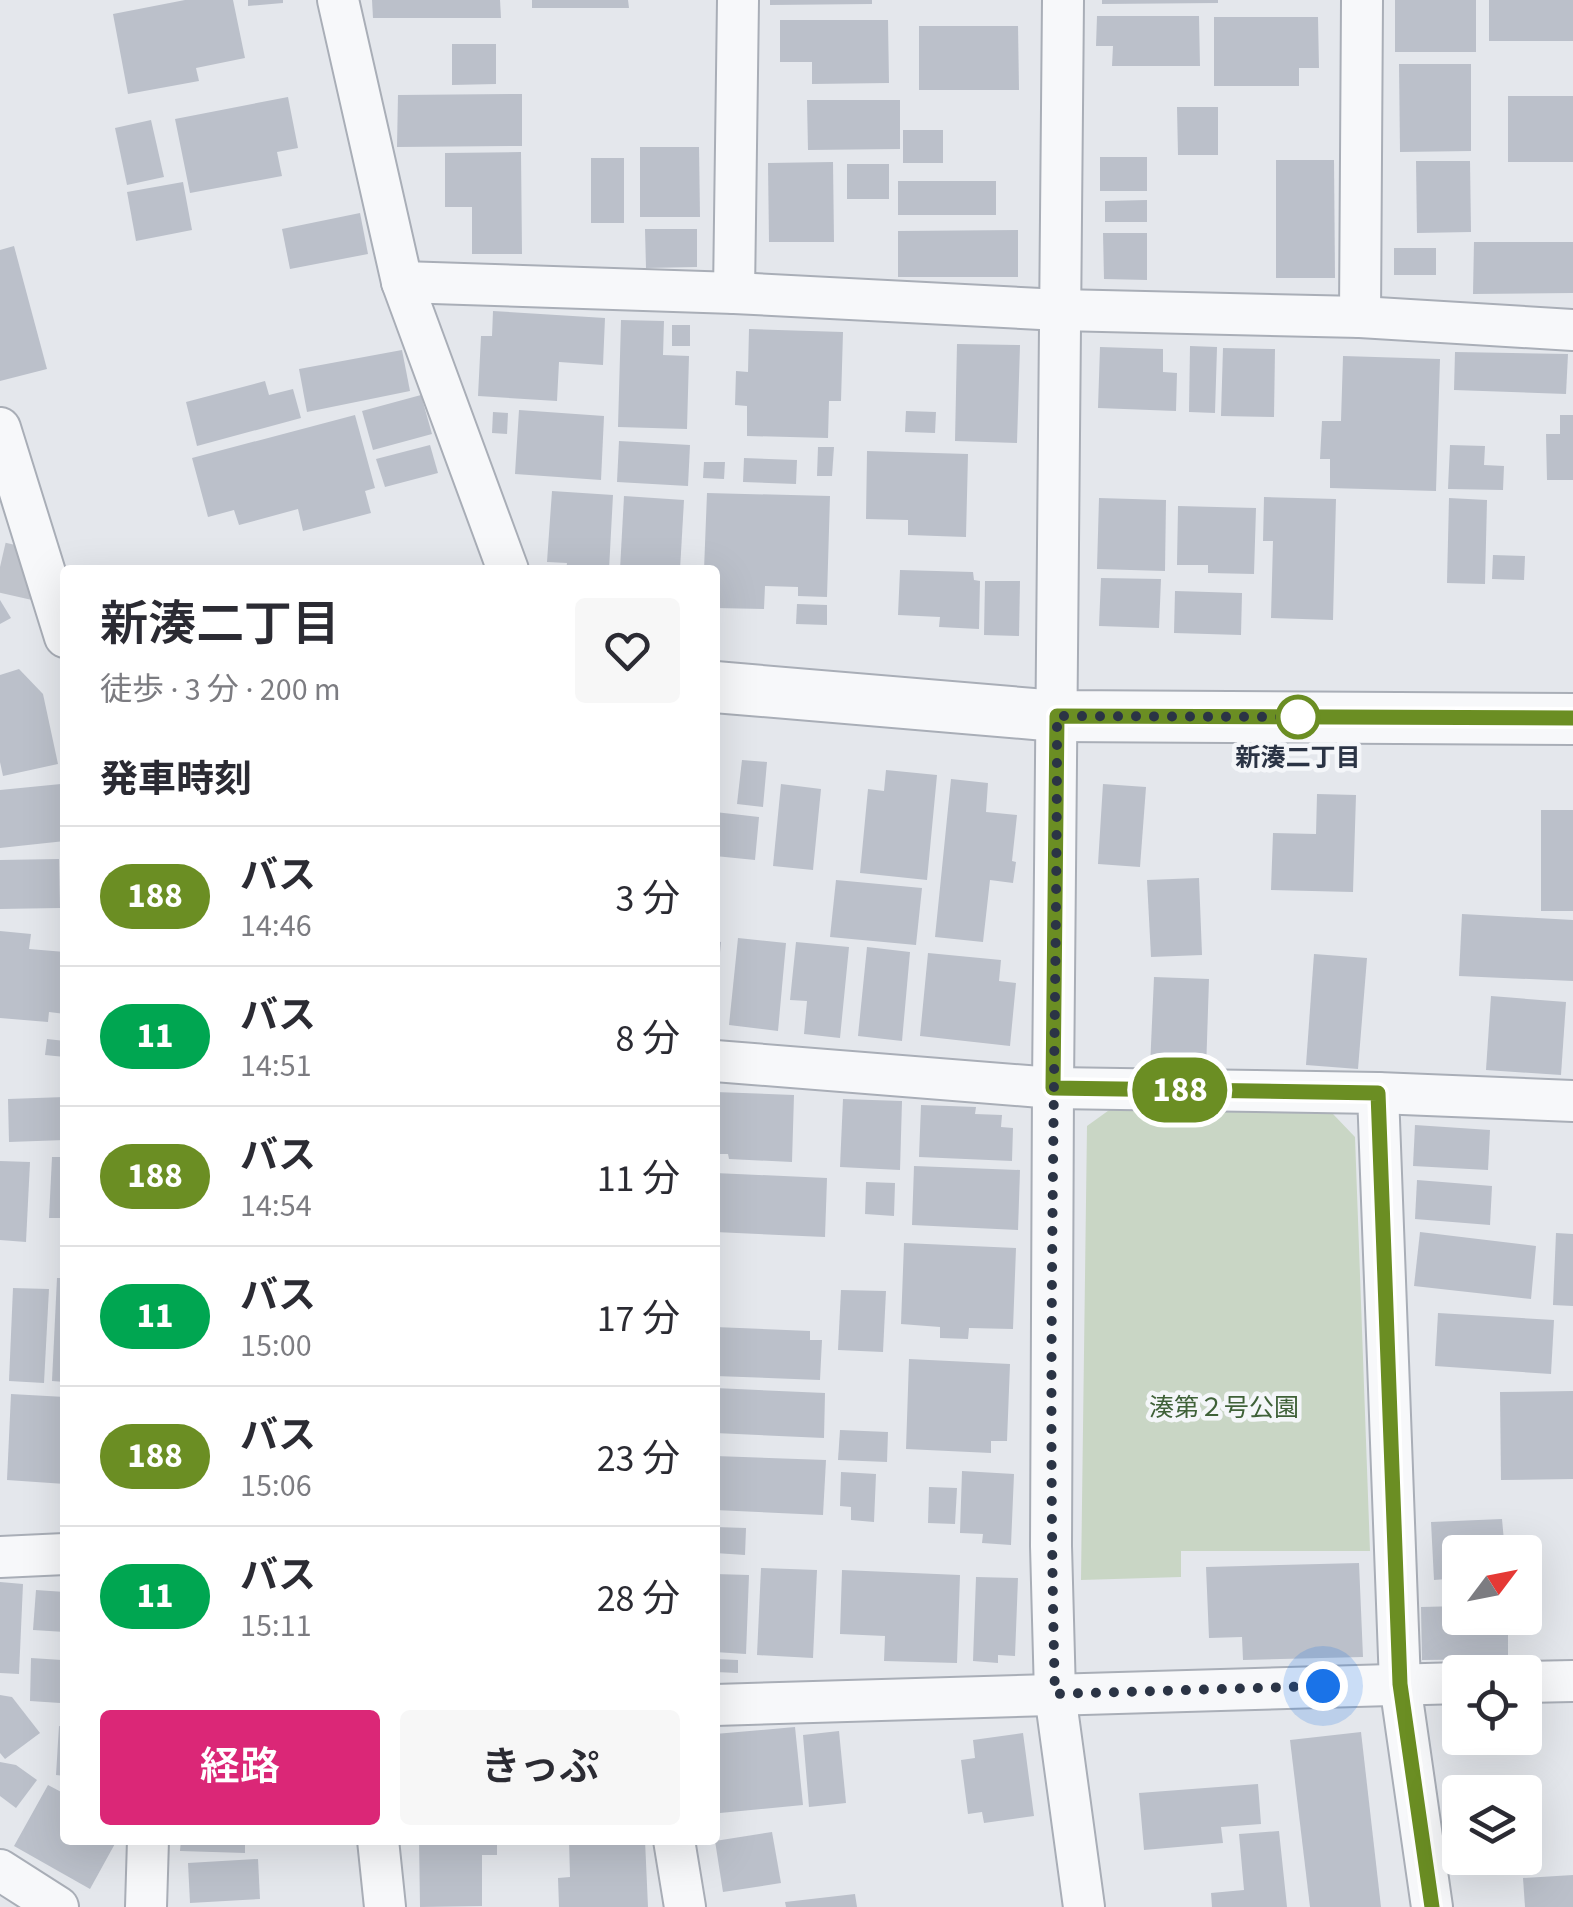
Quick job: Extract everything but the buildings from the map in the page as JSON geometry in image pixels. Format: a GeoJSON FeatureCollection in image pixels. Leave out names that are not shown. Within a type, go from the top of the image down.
{"type":"FeatureCollection","features":[{"type":"Feature","properties":{"kind":"street"},"geometry":{"type":"LineString","coordinates":[[338,0],[402,282],[506,565]]}},
{"type":"Feature","properties":{"kind":"street"},"geometry":{"type":"LineString","coordinates":[[734,293],[738,0]]}},
{"type":"Feature","properties":{"kind":"street"},"geometry":{"type":"LineString","coordinates":[[1063,0],[1051,1546],[1055,1694],[1084,1907]]}},
{"type":"Feature","properties":{"kind":"street"},"geometry":{"type":"LineString","coordinates":[[1360,317],[1362,0]]}},
{"type":"Feature","properties":{"kind":"street"},"geometry":{"type":"LineString","coordinates":[[402,282],[734,293],[1060,310],[1360,317],[1573,330]]}},
{"type":"Feature","properties":{"kind":"street"},"geometry":{"type":"LineString","coordinates":[[2,443],[60,622]]}},
{"type":"Feature","properties":{"kind":"street"},"geometry":{"type":"LineString","coordinates":[[720,687],[1057,716],[1573,718]]}},
{"type":"Feature","properties":{"kind":"street"},"geometry":{"type":"LineString","coordinates":[[720,1060],[1053,1088],[1573,1100]]}},
{"type":"Feature","properties":{"kind":"street"},"geometry":{"type":"LineString","coordinates":[[1378,1093],[1400,1684],[1432,1907]]}},
{"type":"Feature","properties":{"kind":"street"},"geometry":{"type":"LineString","coordinates":[[0,1556],[60,1554]]}},
{"type":"Feature","properties":{"kind":"street"},"geometry":{"type":"LineString","coordinates":[[1542,1682],[1573,1681]]}},
{"type":"Feature","properties":{"kind":"street"},"geometry":{"type":"LineString","coordinates":[[720,1705],[1442,1683]]}},
{"type":"Feature","properties":{"kind":"street"},"geometry":{"type":"LineString","coordinates":[[146,1907],[148,1845]]}},
{"type":"Feature","properties":{"kind":"street"},"geometry":{"type":"LineString","coordinates":[[379,1845],[385,1907]]}},
{"type":"Feature","properties":{"kind":"street"},"geometry":{"type":"LineString","coordinates":[[675,1845],[685,1907]]}},
{"type":"Feature","properties":{"kind":"street"},"geometry":{"type":"LineString","coordinates":[[0,1870],[58,1907]]}},
{"type":"Feature","properties":{"kind":"green space","name":"湊第２号公園"},"geometry":{"type":"Polygon","coordinates":[[[1112,1108],[1333,1114],[1355,1137],[1370,1551],[1181,1551],[1181,1577],[1081,1580],[1087,1126],[1112,1108]]]}},
{"type":"Feature","properties":{"kind":"tunnel"},"geometry":{"type":"LineString","coordinates":[[0,567],[60,581]]}},
{"type":"Feature","properties":{"kind":"bus line","name":"188"},"geometry":{"type":"LineString","coordinates":[[1432,1907],[1400,1684],[1378,1093],[1053,1088],[1057,716],[1573,718]]}},
{"type":"Feature","properties":{"kind":"place","name":"新湊二丁目"},"geometry":{"type":"Point","coordinates":[1298,717]}},
{"type":"Feature","properties":{"kind":"route"},"geometry":{"type":"LineString","coordinates":[[1298,717],[1057,716],[1051,1508],[1054,1657],[1055,1694],[1323,1686]]}}]}
